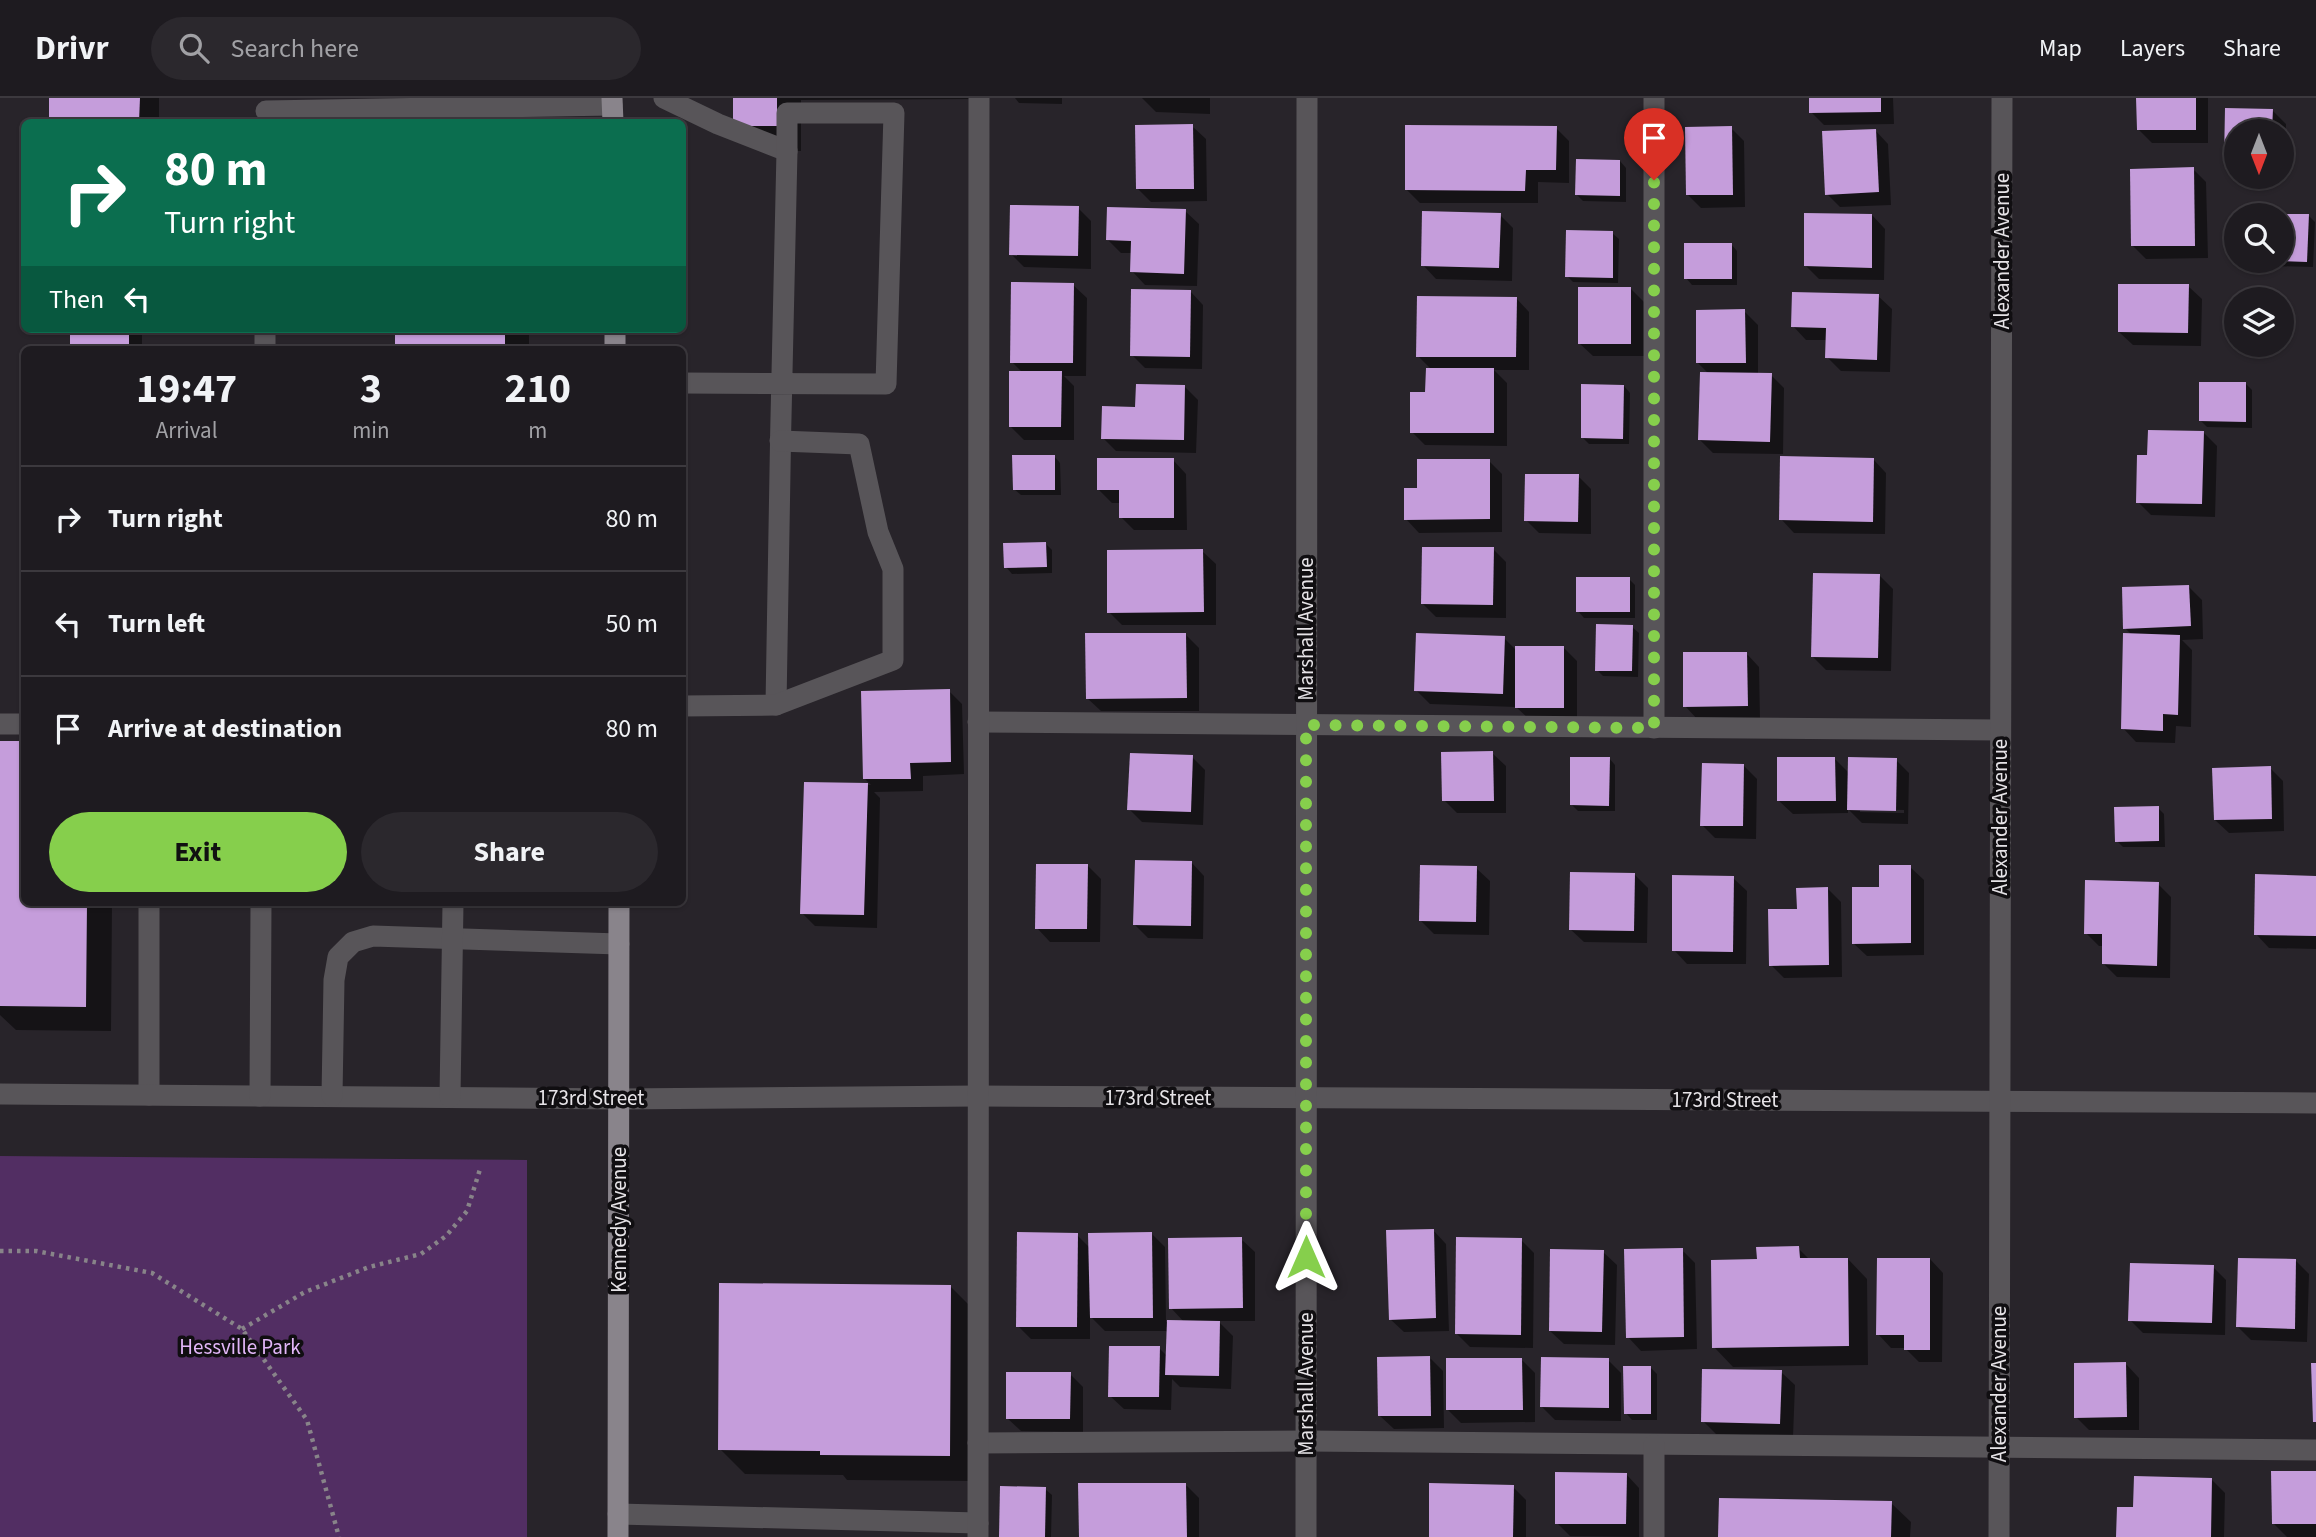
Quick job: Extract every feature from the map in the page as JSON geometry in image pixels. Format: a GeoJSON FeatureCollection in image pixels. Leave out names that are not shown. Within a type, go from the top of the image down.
{"type":"FeatureCollection","features":[{"type":"Feature","properties":{"kind":"main road","name":"Kennedy Avenue"},"geometry":{"type":"LineString","coordinates":[[618,906],[618,1537]]}},
{"type":"Feature","properties":{"kind":"street"},"geometry":{"type":"LineString","coordinates":[[664,98],[718,124],[786,151]]}},
{"type":"Feature","properties":{"kind":"street"},"geometry":{"type":"LineString","coordinates":[[618,1514],[978,1530],[979,98]]}},
{"type":"Feature","properties":{"kind":"street","name":"Marshall Avenue"},"geometry":{"type":"LineString","coordinates":[[1306,1537],[1307,98]]}},
{"type":"Feature","properties":{"kind":"street"},"geometry":{"type":"LineString","coordinates":[[1654,98],[1654,728]]}},
{"type":"Feature","properties":{"kind":"street","name":"Alexander Avenue"},"geometry":{"type":"LineString","coordinates":[[1999,1537],[2002,98]]}},
{"type":"Feature","properties":{"kind":"street"},"geometry":{"type":"LineString","coordinates":[[266,111],[612,108]]}},
{"type":"Feature","properties":{"kind":"street"},"geometry":{"type":"LineString","coordinates":[[686,383],[781,385],[886,384],[894,113],[787,113],[781,385],[776,705]]}},
{"type":"Feature","properties":{"kind":"street"},"geometry":{"type":"LineString","coordinates":[[686,706],[776,705],[893,660],[893,569],[878,532],[859,444],[780,441]]}},
{"type":"Feature","properties":{"kind":"street"},"geometry":{"type":"LineString","coordinates":[[978,722],[2000,730]]}},
{"type":"Feature","properties":{"kind":"street"},"geometry":{"type":"LineString","coordinates":[[0,724],[21,724]]}},
{"type":"Feature","properties":{"kind":"street"},"geometry":{"type":"LineString","coordinates":[[149,906],[149,1095]]}},
{"type":"Feature","properties":{"kind":"street"},"geometry":{"type":"LineString","coordinates":[[260,1096],[261,906]]}},
{"type":"Feature","properties":{"kind":"street"},"geometry":{"type":"LineString","coordinates":[[450,1097],[453,906]]}},
{"type":"Feature","properties":{"kind":"street"},"geometry":{"type":"LineString","coordinates":[[332,1096],[334,980],[338,957],[353,942],[373,936],[619,944]]}},
{"type":"Feature","properties":{"kind":"street","name":"173rd Street"},"geometry":{"type":"LineString","coordinates":[[0,1094],[619,1099],[978,1096],[2316,1102]]}},
{"type":"Feature","properties":{"kind":"street"},"geometry":{"type":"LineString","coordinates":[[978,1443],[1306,1441],[2316,1450]]}},
{"type":"Feature","properties":{"kind":"street"},"geometry":{"type":"LineString","coordinates":[[1654,1444],[1654,1537]]}},
{"type":"Feature","properties":{"kind":"path"},"geometry":{"type":"LineString","coordinates":[[242,1329],[305,1292],[369,1267],[421,1254],[446,1236],[467,1211],[481,1166]]}},
{"type":"Feature","properties":{"kind":"path"},"geometry":{"type":"LineString","coordinates":[[0,1251],[36,1251],[152,1273],[242,1329],[307,1420],[339,1537]]}},
{"type":"Feature","properties":{"kind":"green space","name":"Hessville Park"},"geometry":{"type":"Polygon","coordinates":[[[0,1156],[527,1160],[527,1537],[0,1537],[0,1156]]]}},
{"type":"Feature","properties":{"kind":"building"},"geometry":{"type":"Polygon","coordinates":[[[49,98],[140,98],[139,119],[49,119],[49,98]]]}},
{"type":"Feature","properties":{"kind":"building"},"geometry":{"type":"Polygon","coordinates":[[[733,98],[777,98],[777,126],[733,126],[733,98]]]}},
{"type":"Feature","properties":{"kind":"building"},"geometry":{"type":"Polygon","coordinates":[[[1809,98],[1881,98],[1881,112],[1809,113],[1809,98]]]}},
{"type":"Feature","properties":{"kind":"building"},"geometry":{"type":"Polygon","coordinates":[[[2136,98],[2196,98],[2196,130],[2137,130],[2136,98]]]}},
{"type":"Feature","properties":{"kind":"building"},"geometry":{"type":"Polygon","coordinates":[[[2225,108],[2273,109],[2273,119],[2225,119],[2225,108]]]}},
{"type":"Feature","properties":{"kind":"building"},"geometry":{"type":"Polygon","coordinates":[[[1193,124],[1194,189],[1136,189],[1135,125],[1193,124]]]}},
{"type":"Feature","properties":{"kind":"building"},"geometry":{"type":"Polygon","coordinates":[[[1405,125],[1557,126],[1556,170],[1526,170],[1525,191],[1405,190],[1405,125]]]}},
{"type":"Feature","properties":{"kind":"building"},"geometry":{"type":"Polygon","coordinates":[[[1732,126],[1733,195],[1686,195],[1685,127],[1732,126]]]}},
{"type":"Feature","properties":{"kind":"building"},"geometry":{"type":"Polygon","coordinates":[[[1876,129],[1879,192],[1825,195],[1822,131],[1876,129]]]}},
{"type":"Feature","properties":{"kind":"building"},"geometry":{"type":"Polygon","coordinates":[[[1576,159],[1620,160],[1620,196],[1575,195],[1576,159]]]}},
{"type":"Feature","properties":{"kind":"building"},"geometry":{"type":"Polygon","coordinates":[[[2194,167],[2195,246],[2131,246],[2130,169],[2194,167]]]}},
{"type":"Feature","properties":{"kind":"building"},"geometry":{"type":"Polygon","coordinates":[[[1010,205],[1079,206],[1078,256],[1009,255],[1010,205]]]}},
{"type":"Feature","properties":{"kind":"building"},"geometry":{"type":"Polygon","coordinates":[[[1107,207],[1186,209],[1184,274],[1130,272],[1131,241],[1106,240],[1107,207]]]}},
{"type":"Feature","properties":{"kind":"building"},"geometry":{"type":"Polygon","coordinates":[[[1422,211],[1501,213],[1499,268],[1421,266],[1422,211]]]}},
{"type":"Feature","properties":{"kind":"building"},"geometry":{"type":"Polygon","coordinates":[[[1804,213],[1872,214],[1872,268],[1804,266],[1804,213]]]}},
{"type":"Feature","properties":{"kind":"building"},"geometry":{"type":"Polygon","coordinates":[[[2294,214],[2309,214],[2307,262],[2294,261],[2294,214]]]}},
{"type":"Feature","properties":{"kind":"building"},"geometry":{"type":"Polygon","coordinates":[[[1566,230],[1613,231],[1613,278],[1565,277],[1566,230]]]}},
{"type":"Feature","properties":{"kind":"building"},"geometry":{"type":"Polygon","coordinates":[[[1684,243],[1732,243],[1732,279],[1684,279],[1684,243]]]}},
{"type":"Feature","properties":{"kind":"building"},"geometry":{"type":"Polygon","coordinates":[[[1011,282],[1074,283],[1073,363],[1010,363],[1011,282]]]}},
{"type":"Feature","properties":{"kind":"building"},"geometry":{"type":"Polygon","coordinates":[[[2118,284],[2189,284],[2188,333],[2118,332],[2118,284]]]}},
{"type":"Feature","properties":{"kind":"building"},"geometry":{"type":"Polygon","coordinates":[[[1578,287],[1631,287],[1631,344],[1578,344],[1578,287]]]}},
{"type":"Feature","properties":{"kind":"building"},"geometry":{"type":"Polygon","coordinates":[[[1131,289],[1191,290],[1190,357],[1130,356],[1131,289]]]}},
{"type":"Feature","properties":{"kind":"building"},"geometry":{"type":"Polygon","coordinates":[[[1792,292],[1879,294],[1877,360],[1825,358],[1826,328],[1791,327],[1792,292]]]}},
{"type":"Feature","properties":{"kind":"building"},"geometry":{"type":"Polygon","coordinates":[[[1417,296],[1517,297],[1516,357],[1416,357],[1417,296]]]}},
{"type":"Feature","properties":{"kind":"building"},"geometry":{"type":"Polygon","coordinates":[[[1745,309],[1746,363],[1696,363],[1696,310],[1745,309]]]}},
{"type":"Feature","properties":{"kind":"building"},"geometry":{"type":"Polygon","coordinates":[[[70,333],[129,333],[129,346],[70,346],[70,333]]]}},
{"type":"Feature","properties":{"kind":"building"},"geometry":{"type":"Polygon","coordinates":[[[395,333],[505,333],[505,346],[395,346],[395,333]]]}},
{"type":"Feature","properties":{"kind":"building"},"geometry":{"type":"Polygon","coordinates":[[[1426,368],[1494,368],[1494,433],[1410,433],[1410,392],[1425,392],[1426,368]]]}},
{"type":"Feature","properties":{"kind":"building"},"geometry":{"type":"Polygon","coordinates":[[[1009,371],[1062,371],[1061,427],[1009,427],[1009,371]]]}},
{"type":"Feature","properties":{"kind":"building"},"geometry":{"type":"Polygon","coordinates":[[[1700,372],[1772,373],[1770,442],[1698,440],[1700,372]]]}},
{"type":"Feature","properties":{"kind":"building"},"geometry":{"type":"Polygon","coordinates":[[[2199,382],[2246,382],[2246,422],[2199,421],[2199,382]]]}},
{"type":"Feature","properties":{"kind":"building"},"geometry":{"type":"Polygon","coordinates":[[[1136,384],[1185,385],[1184,440],[1101,439],[1102,406],[1135,407],[1136,384]]]}},
{"type":"Feature","properties":{"kind":"building"},"geometry":{"type":"Polygon","coordinates":[[[1581,384],[1624,385],[1623,439],[1581,438],[1581,384]]]}},
{"type":"Feature","properties":{"kind":"building"},"geometry":{"type":"Polygon","coordinates":[[[2148,430],[2204,431],[2202,504],[2136,503],[2137,455],[2147,455],[2148,430]]]}},
{"type":"Feature","properties":{"kind":"building"},"geometry":{"type":"Polygon","coordinates":[[[1012,455],[1055,455],[1055,490],[1013,490],[1012,455]]]}},
{"type":"Feature","properties":{"kind":"building"},"geometry":{"type":"Polygon","coordinates":[[[1780,456],[1874,458],[1873,522],[1779,520],[1780,456]]]}},
{"type":"Feature","properties":{"kind":"building"},"geometry":{"type":"Polygon","coordinates":[[[1097,458],[1174,458],[1174,518],[1119,518],[1119,490],[1097,490],[1097,458]]]}},
{"type":"Feature","properties":{"kind":"building"},"geometry":{"type":"Polygon","coordinates":[[[1417,459],[1490,459],[1490,519],[1404,520],[1404,488],[1417,488],[1417,459]]]}},
{"type":"Feature","properties":{"kind":"building"},"geometry":{"type":"Polygon","coordinates":[[[1525,474],[1579,474],[1578,522],[1524,521],[1525,474]]]}},
{"type":"Feature","properties":{"kind":"building"},"geometry":{"type":"Polygon","coordinates":[[[1046,542],[1047,567],[1004,568],[1003,543],[1046,542]]]}},
{"type":"Feature","properties":{"kind":"building"},"geometry":{"type":"Polygon","coordinates":[[[1422,547],[1494,547],[1493,605],[1421,604],[1422,547]]]}},
{"type":"Feature","properties":{"kind":"building"},"geometry":{"type":"Polygon","coordinates":[[[1203,549],[1204,612],[1107,613],[1107,550],[1203,549]]]}},
{"type":"Feature","properties":{"kind":"building"},"geometry":{"type":"Polygon","coordinates":[[[1813,573],[1880,574],[1878,658],[1811,657],[1813,573]]]}},
{"type":"Feature","properties":{"kind":"building"},"geometry":{"type":"Polygon","coordinates":[[[1576,577],[1630,577],[1630,612],[1576,612],[1576,577]]]}},
{"type":"Feature","properties":{"kind":"building"},"geometry":{"type":"Polygon","coordinates":[[[2189,585],[2191,626],[2123,629],[2122,587],[2189,585]]]}},
{"type":"Feature","properties":{"kind":"building"},"geometry":{"type":"Polygon","coordinates":[[[1596,624],[1633,625],[1632,671],[1595,671],[1596,624]]]}},
{"type":"Feature","properties":{"kind":"building"},"geometry":{"type":"Polygon","coordinates":[[[1085,633],[1186,633],[1187,698],[1086,699],[1085,633]]]}},
{"type":"Feature","properties":{"kind":"building"},"geometry":{"type":"Polygon","coordinates":[[[1416,633],[1505,636],[1503,694],[1414,691],[1416,633]]]}},
{"type":"Feature","properties":{"kind":"building"},"geometry":{"type":"Polygon","coordinates":[[[2123,633],[2180,635],[2178,715],[2163,714],[2163,731],[2121,729],[2123,633]]]}},
{"type":"Feature","properties":{"kind":"building"},"geometry":{"type":"Polygon","coordinates":[[[1515,646],[1564,646],[1564,708],[1515,708],[1515,646]]]}},
{"type":"Feature","properties":{"kind":"building"},"geometry":{"type":"Polygon","coordinates":[[[1683,652],[1747,652],[1748,706],[1683,707],[1683,652]]]}},
{"type":"Feature","properties":{"kind":"building"},"geometry":{"type":"Polygon","coordinates":[[[950,689],[951,762],[910,763],[911,779],[863,779],[861,691],[950,689]]]}},
{"type":"Feature","properties":{"kind":"building"},"geometry":{"type":"Polygon","coordinates":[[[0,741],[21,741],[21,906],[87,906],[86,1007],[0,1006],[0,741]]]}},
{"type":"Feature","properties":{"kind":"building"},"geometry":{"type":"Polygon","coordinates":[[[1493,751],[1494,801],[1442,801],[1441,752],[1493,751]]]}},
{"type":"Feature","properties":{"kind":"building"},"geometry":{"type":"Polygon","coordinates":[[[1130,753],[1193,755],[1191,812],[1127,810],[1130,753]]]}},
{"type":"Feature","properties":{"kind":"building"},"geometry":{"type":"Polygon","coordinates":[[[1570,757],[1610,757],[1609,806],[1570,805],[1570,757]]]}},
{"type":"Feature","properties":{"kind":"building"},"geometry":{"type":"Polygon","coordinates":[[[1777,757],[1835,757],[1836,801],[1777,801],[1777,757]]]}},
{"type":"Feature","properties":{"kind":"building"},"geometry":{"type":"Polygon","coordinates":[[[1848,757],[1897,758],[1896,811],[1847,810],[1848,757]]]}},
{"type":"Feature","properties":{"kind":"building"},"geometry":{"type":"Polygon","coordinates":[[[1702,763],[1744,764],[1743,826],[1700,826],[1702,763]]]}},
{"type":"Feature","properties":{"kind":"building"},"geometry":{"type":"Polygon","coordinates":[[[2271,766],[2272,819],[2214,820],[2212,768],[2271,766]]]}},
{"type":"Feature","properties":{"kind":"building"},"geometry":{"type":"Polygon","coordinates":[[[804,782],[868,783],[864,915],[800,914],[804,782]]]}},
{"type":"Feature","properties":{"kind":"building"},"geometry":{"type":"Polygon","coordinates":[[[2159,806],[2159,841],[2115,842],[2114,807],[2159,806]]]}},
{"type":"Feature","properties":{"kind":"building"},"geometry":{"type":"Polygon","coordinates":[[[1135,860],[1192,861],[1191,926],[1133,925],[1135,860]]]}},
{"type":"Feature","properties":{"kind":"building"},"geometry":{"type":"Polygon","coordinates":[[[1036,864],[1088,864],[1087,929],[1035,929],[1036,864]]]}},
{"type":"Feature","properties":{"kind":"building"},"geometry":{"type":"Polygon","coordinates":[[[1420,865],[1477,866],[1476,922],[1419,921],[1420,865]]]}},
{"type":"Feature","properties":{"kind":"building"},"geometry":{"type":"Polygon","coordinates":[[[1879,865],[1911,865],[1911,943],[1852,944],[1852,887],[1879,887],[1879,865]]]}},
{"type":"Feature","properties":{"kind":"building"},"geometry":{"type":"Polygon","coordinates":[[[1570,872],[1635,873],[1634,931],[1569,930],[1570,872]]]}},
{"type":"Feature","properties":{"kind":"building"},"geometry":{"type":"Polygon","coordinates":[[[2255,874],[2316,876],[2316,936],[2254,935],[2255,874]]]}},
{"type":"Feature","properties":{"kind":"building"},"geometry":{"type":"Polygon","coordinates":[[[1672,875],[1734,876],[1733,952],[1672,951],[1672,875]]]}},
{"type":"Feature","properties":{"kind":"building"},"geometry":{"type":"Polygon","coordinates":[[[2085,880],[2159,882],[2157,966],[2102,964],[2102,934],[2084,934],[2085,880]]]}},
{"type":"Feature","properties":{"kind":"building"},"geometry":{"type":"Polygon","coordinates":[[[1828,887],[1829,965],[1769,966],[1768,909],[1797,909],[1796,888],[1828,887]]]}},
{"type":"Feature","properties":{"kind":"building"},"geometry":{"type":"Polygon","coordinates":[[[1434,1229],[1436,1318],[1389,1320],[1386,1230],[1434,1229]]]}},
{"type":"Feature","properties":{"kind":"building"},"geometry":{"type":"Polygon","coordinates":[[[1017,1232],[1078,1233],[1077,1327],[1016,1327],[1017,1232]]]}},
{"type":"Feature","properties":{"kind":"building"},"geometry":{"type":"Polygon","coordinates":[[[1152,1232],[1153,1318],[1090,1318],[1088,1233],[1152,1232]]]}},
{"type":"Feature","properties":{"kind":"building"},"geometry":{"type":"Polygon","coordinates":[[[1242,1237],[1243,1308],[1169,1309],[1168,1238],[1242,1237]]]}},
{"type":"Feature","properties":{"kind":"building"},"geometry":{"type":"Polygon","coordinates":[[[1456,1237],[1522,1238],[1521,1335],[1455,1334],[1456,1237]]]}},
{"type":"Feature","properties":{"kind":"building"},"geometry":{"type":"Polygon","coordinates":[[[1799,1246],[1800,1258],[1848,1258],[1849,1346],[1712,1348],[1711,1260],[1757,1259],[1756,1247],[1799,1246]]]}},
{"type":"Feature","properties":{"kind":"building"},"geometry":{"type":"Polygon","coordinates":[[[1683,1248],[1684,1337],[1626,1338],[1624,1249],[1683,1248]]]}},
{"type":"Feature","properties":{"kind":"building"},"geometry":{"type":"Polygon","coordinates":[[[1550,1249],[1604,1250],[1602,1332],[1549,1331],[1550,1249]]]}},
{"type":"Feature","properties":{"kind":"building"},"geometry":{"type":"Polygon","coordinates":[[[1877,1258],[1930,1258],[1930,1350],[1904,1350],[1904,1335],[1876,1335],[1877,1258]]]}},
{"type":"Feature","properties":{"kind":"building"},"geometry":{"type":"Polygon","coordinates":[[[2238,1258],[2296,1259],[2295,1329],[2236,1327],[2238,1258]]]}},
{"type":"Feature","properties":{"kind":"building"},"geometry":{"type":"Polygon","coordinates":[[[2130,1263],[2214,1265],[2212,1323],[2128,1321],[2130,1263]]]}},
{"type":"Feature","properties":{"kind":"building"},"geometry":{"type":"Polygon","coordinates":[[[719,1283],[951,1285],[950,1456],[820,1455],[820,1451],[718,1450],[719,1283]]]}},
{"type":"Feature","properties":{"kind":"building"},"geometry":{"type":"Polygon","coordinates":[[[1167,1320],[1220,1321],[1219,1376],[1165,1375],[1167,1320]]]}},
{"type":"Feature","properties":{"kind":"building"},"geometry":{"type":"Polygon","coordinates":[[[1109,1346],[1160,1346],[1159,1397],[1108,1397],[1109,1346]]]}},
{"type":"Feature","properties":{"kind":"building"},"geometry":{"type":"Polygon","coordinates":[[[1430,1356],[1431,1416],[1378,1416],[1377,1357],[1430,1356]]]}},
{"type":"Feature","properties":{"kind":"building"},"geometry":{"type":"Polygon","coordinates":[[[1541,1357],[1609,1358],[1609,1408],[1540,1407],[1541,1357]]]}},
{"type":"Feature","properties":{"kind":"building"},"geometry":{"type":"Polygon","coordinates":[[[1446,1358],[1522,1358],[1523,1410],[1446,1410],[1446,1358]]]}},
{"type":"Feature","properties":{"kind":"building"},"geometry":{"type":"Polygon","coordinates":[[[2126,1362],[2127,1417],[2074,1418],[2074,1363],[2126,1362]]]}},
{"type":"Feature","properties":{"kind":"building"},"geometry":{"type":"Polygon","coordinates":[[[2311,1363],[2316,1363],[2316,1422],[2313,1422],[2311,1363]]]}},
{"type":"Feature","properties":{"kind":"building"},"geometry":{"type":"Polygon","coordinates":[[[1623,1366],[1651,1366],[1651,1414],[1624,1414],[1623,1366]]]}},
{"type":"Feature","properties":{"kind":"building"},"geometry":{"type":"Polygon","coordinates":[[[1702,1369],[1782,1370],[1780,1424],[1701,1422],[1702,1369]]]}},
{"type":"Feature","properties":{"kind":"building"},"geometry":{"type":"Polygon","coordinates":[[[1006,1372],[1071,1372],[1070,1419],[1006,1419],[1006,1372]]]}},
{"type":"Feature","properties":{"kind":"building"},"geometry":{"type":"Polygon","coordinates":[[[2271,1471],[2316,1471],[2316,1524],[2272,1524],[2271,1471]]]}},
{"type":"Feature","properties":{"kind":"building"},"geometry":{"type":"Polygon","coordinates":[[[1555,1472],[1627,1473],[1626,1524],[1555,1524],[1555,1472]]]}},
{"type":"Feature","properties":{"kind":"building"},"geometry":{"type":"Polygon","coordinates":[[[2134,1476],[2212,1478],[2211,1537],[2116,1537],[2117,1507],[2133,1507],[2134,1476]]]}},
{"type":"Feature","properties":{"kind":"building"},"geometry":{"type":"Polygon","coordinates":[[[1078,1483],[1186,1483],[1187,1537],[1079,1537],[1078,1483]]]}},
{"type":"Feature","properties":{"kind":"building"},"geometry":{"type":"Polygon","coordinates":[[[1429,1483],[1514,1485],[1513,1537],[1429,1537],[1429,1483]]]}},
{"type":"Feature","properties":{"kind":"building"},"geometry":{"type":"Polygon","coordinates":[[[1000,1486],[1046,1487],[1045,1537],[999,1537],[1000,1486]]]}},
{"type":"Feature","properties":{"kind":"building"},"geometry":{"type":"Polygon","coordinates":[[[1719,1498],[1892,1501],[1891,1537],[1718,1537],[1719,1498]]]}},
{"type":"Feature","properties":{"kind":"route"},"geometry":{"type":"LineString","coordinates":[[1306,1257],[1306,725],[1654,728],[1654,180]]}}]}
